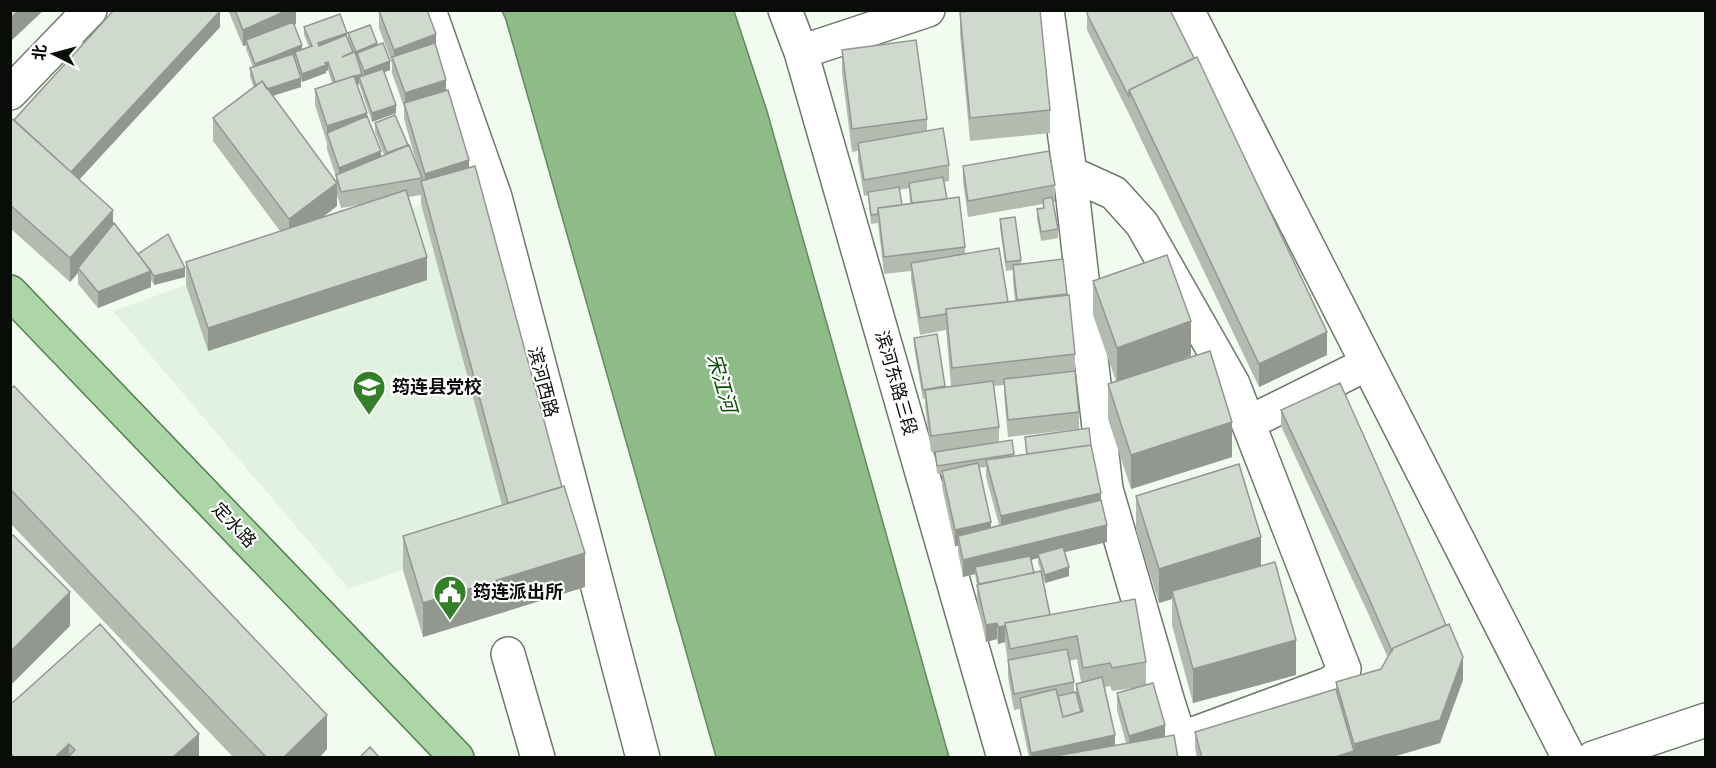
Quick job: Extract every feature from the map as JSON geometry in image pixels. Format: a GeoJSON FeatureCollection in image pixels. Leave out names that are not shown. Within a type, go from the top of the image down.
{"type":"FeatureCollection","features":[{"type":"Feature","properties":{"kind":"main road","name":"定水路"},"geometry":{"type":"LineString","coordinates":[[10,292],[458,758]]}},
{"type":"Feature","properties":{"kind":"street"},"geometry":{"type":"LineString","coordinates":[[10,93],[90,10]]}},
{"type":"Feature","properties":{"kind":"street","name":"滨河西路"},"geometry":{"type":"LineString","coordinates":[[429,10],[495,197],[643,758]]}},
{"type":"Feature","properties":{"kind":"street","name":"滨河东路三段"},"geometry":{"type":"LineString","coordinates":[[785,10],[801,52],[1004,758]]}},
{"type":"Feature","properties":{"kind":"street"},"geometry":{"type":"LineString","coordinates":[[801,52],[928,10]]}},
{"type":"Feature","properties":{"kind":"street"},"geometry":{"type":"LineString","coordinates":[[1047,10],[1070,172],[1106,489],[1181,748],[1321,687],[1339,677],[1344,669],[1233,384],[1142,224],[1114,194],[1070,172]]}},
{"type":"Feature","properties":{"kind":"street"},"geometry":{"type":"LineString","coordinates":[[1187,10],[1569,758]]}},
{"type":"Feature","properties":{"kind":"street"},"geometry":{"type":"LineString","coordinates":[[1248,423],[1367,364]]}},
{"type":"Feature","properties":{"kind":"street"},"geometry":{"type":"LineString","coordinates":[[508,654],[538,758]]}},
{"type":"Feature","properties":{"kind":"street"},"geometry":{"type":"LineString","coordinates":[[1593,758],[1706,720]]}},
{"type":"Feature","properties":{"kind":"shaded area","name":"筠连县党校"},"geometry":{"type":"Polygon","coordinates":[[[475,189],[564,520],[349,589],[113,311],[406,213],[421,204],[475,189]]]}},
{"type":"Feature","properties":{"kind":"water","name":"宋江河"},"geometry":{"type":"Polygon","coordinates":[[[502,11],[734,11],[767,111],[949,757],[716,757],[502,11]]]}},
{"type":"Feature","properties":{"kind":"building"},"geometry":{"type":"Polygon","coordinates":[[[10,10],[19,10],[10,19],[10,10]]]}},
{"type":"Feature","properties":{"kind":"building"},"geometry":{"type":"Polygon","coordinates":[[[114,10],[220,11],[71,172],[14,120],[114,10]]]}},
{"type":"Feature","properties":{"kind":"building"},"geometry":{"type":"Polygon","coordinates":[[[235,10],[288,10],[243,30],[235,10]]]}},
{"type":"Feature","properties":{"kind":"building"},"geometry":{"type":"Polygon","coordinates":[[[427,10],[436,34],[394,50],[379,11],[427,10]]]}},
{"type":"Feature","properties":{"kind":"building"},"geometry":{"type":"Polygon","coordinates":[[[1040,10],[1050,110],[970,118],[960,12],[1040,10]]]}},
{"type":"Feature","properties":{"kind":"building"},"geometry":{"type":"Polygon","coordinates":[[[1087,10],[1170,10],[1194,58],[1129,90],[1129,97],[1087,10]]]}},
{"type":"Feature","properties":{"kind":"building"},"geometry":{"type":"Polygon","coordinates":[[[340,14],[347,33],[318,43],[319,46],[346,35],[353,52],[342,57],[355,52],[362,74],[335,82],[328,62],[325,63],[326,65],[302,74],[295,52],[312,46],[304,27],[340,14]]]}},
{"type":"Feature","properties":{"kind":"building"},"geometry":{"type":"Polygon","coordinates":[[[293,22],[302,45],[255,64],[246,40],[293,22]]]}},
{"type":"Feature","properties":{"kind":"building"},"geometry":{"type":"Polygon","coordinates":[[[370,25],[377,43],[356,52],[348,33],[370,25]]]}},
{"type":"Feature","properties":{"kind":"building"},"geometry":{"type":"Polygon","coordinates":[[[916,40],[927,119],[852,129],[842,50],[916,40]]]}},
{"type":"Feature","properties":{"kind":"building"},"geometry":{"type":"Polygon","coordinates":[[[383,43],[390,61],[364,71],[357,53],[383,43]]]}},
{"type":"Feature","properties":{"kind":"building"},"geometry":{"type":"Polygon","coordinates":[[[435,43],[446,80],[405,93],[392,57],[435,43]]]}},
{"type":"Feature","properties":{"kind":"building"},"geometry":{"type":"Polygon","coordinates":[[[293,54],[301,78],[267,89],[262,81],[256,86],[250,68],[293,54]]]}},
{"type":"Feature","properties":{"kind":"building"},"geometry":{"type":"Polygon","coordinates":[[[1197,57],[1327,332],[1259,364],[1129,90],[1197,57]]]}},
{"type":"Feature","properties":{"kind":"building"},"geometry":{"type":"Polygon","coordinates":[[[383,69],[396,105],[372,113],[359,77],[383,69]]]}},
{"type":"Feature","properties":{"kind":"building"},"geometry":{"type":"Polygon","coordinates":[[[354,76],[367,113],[327,126],[315,89],[354,76]]]}},
{"type":"Feature","properties":{"kind":"building"},"geometry":{"type":"Polygon","coordinates":[[[262,81],[337,183],[289,219],[213,118],[262,81]]]}},
{"type":"Feature","properties":{"kind":"building"},"geometry":{"type":"Polygon","coordinates":[[[448,90],[469,160],[425,174],[404,103],[448,90]]]}},
{"type":"Feature","properties":{"kind":"building"},"geometry":{"type":"Polygon","coordinates":[[[395,115],[408,145],[387,153],[375,123],[395,115]]]}},
{"type":"Feature","properties":{"kind":"building"},"geometry":{"type":"Polygon","coordinates":[[[367,116],[381,151],[339,168],[327,133],[367,116]]]}},
{"type":"Feature","properties":{"kind":"building"},"geometry":{"type":"Polygon","coordinates":[[[10,117],[113,210],[70,258],[10,205],[10,117]]]}},
{"type":"Feature","properties":{"kind":"building"},"geometry":{"type":"Polygon","coordinates":[[[943,128],[949,165],[864,180],[858,143],[943,128]]]}},
{"type":"Feature","properties":{"kind":"building"},"geometry":{"type":"Polygon","coordinates":[[[409,145],[422,178],[341,192],[336,175],[409,145]]]}},
{"type":"Feature","properties":{"kind":"building"},"geometry":{"type":"Polygon","coordinates":[[[1049,151],[1055,185],[968,201],[963,166],[1049,151]]]}},
{"type":"Feature","properties":{"kind":"building"},"geometry":{"type":"Polygon","coordinates":[[[475,166],[562,487],[508,503],[421,181],[475,166]]]}},
{"type":"Feature","properties":{"kind":"building"},"geometry":{"type":"Polygon","coordinates":[[[943,177],[947,199],[912,203],[909,183],[943,177]]]}},
{"type":"Feature","properties":{"kind":"building"},"geometry":{"type":"Polygon","coordinates":[[[899,187],[902,205],[878,208],[878,214],[871,215],[868,192],[899,187]]]}},
{"type":"Feature","properties":{"kind":"building"},"geometry":{"type":"Polygon","coordinates":[[[406,190],[427,257],[208,328],[186,262],[406,190]]]}},
{"type":"Feature","properties":{"kind":"building"},"geometry":{"type":"Polygon","coordinates":[[[959,197],[965,247],[884,257],[878,208],[959,197]]]}},
{"type":"Feature","properties":{"kind":"building"},"geometry":{"type":"Polygon","coordinates":[[[1052,197],[1058,229],[1041,232],[1037,209],[1044,208],[1043,199],[1052,197]]]}},
{"type":"Feature","properties":{"kind":"building"},"geometry":{"type":"Polygon","coordinates":[[[1015,217],[1021,260],[1006,262],[1000,219],[1015,217]]]}},
{"type":"Feature","properties":{"kind":"building"},"geometry":{"type":"Polygon","coordinates":[[[114,223],[151,271],[98,292],[78,268],[114,223]]]}},
{"type":"Feature","properties":{"kind":"building"},"geometry":{"type":"Polygon","coordinates":[[[168,234],[185,268],[154,276],[138,254],[168,234]]]}},
{"type":"Feature","properties":{"kind":"building"},"geometry":{"type":"Polygon","coordinates":[[[999,248],[1008,302],[946,309],[946,314],[920,318],[911,263],[999,248]]]}},
{"type":"Feature","properties":{"kind":"building"},"geometry":{"type":"Polygon","coordinates":[[[1167,255],[1191,321],[1117,348],[1093,281],[1167,255]]]}},
{"type":"Feature","properties":{"kind":"building"},"geometry":{"type":"Polygon","coordinates":[[[1063,259],[1067,294],[1017,300],[1013,265],[1063,259]]]}},
{"type":"Feature","properties":{"kind":"building"},"geometry":{"type":"Polygon","coordinates":[[[1069,295],[1075,354],[952,368],[946,309],[1069,295]]]}},
{"type":"Feature","properties":{"kind":"building"},"geometry":{"type":"Polygon","coordinates":[[[937,334],[945,386],[923,390],[914,338],[937,334]]]}},
{"type":"Feature","properties":{"kind":"building"},"geometry":{"type":"Polygon","coordinates":[[[1210,351],[1232,422],[1131,455],[1108,384],[1210,351]]]}},
{"type":"Feature","properties":{"kind":"building"},"geometry":{"type":"Polygon","coordinates":[[[1075,371],[1079,412],[1008,420],[1004,379],[1075,371]]]}},
{"type":"Feature","properties":{"kind":"building"},"geometry":{"type":"Polygon","coordinates":[[[993,381],[999,427],[931,436],[925,390],[993,381]]]}},
{"type":"Feature","properties":{"kind":"building"},"geometry":{"type":"Polygon","coordinates":[[[1340,383],[1446,625],[1393,648],[1392,651],[1281,410],[1340,383]]]}},
{"type":"Feature","properties":{"kind":"building"},"geometry":{"type":"Polygon","coordinates":[[[14,386],[327,715],[283,758],[267,758],[10,489],[10,389],[14,386]]]}},
{"type":"Feature","properties":{"kind":"building"},"geometry":{"type":"Polygon","coordinates":[[[1089,428],[1091,445],[1027,454],[1025,437],[1089,428]]]}},
{"type":"Feature","properties":{"kind":"building"},"geometry":{"type":"Polygon","coordinates":[[[1012,440],[1014,454],[937,466],[935,452],[1012,440]]]}},
{"type":"Feature","properties":{"kind":"building"},"geometry":{"type":"Polygon","coordinates":[[[1091,445],[1101,493],[1001,516],[986,460],[1091,445]]]}},
{"type":"Feature","properties":{"kind":"building"},"geometry":{"type":"Polygon","coordinates":[[[978,463],[991,522],[955,530],[942,471],[978,463]]]}},
{"type":"Feature","properties":{"kind":"building"},"geometry":{"type":"Polygon","coordinates":[[[1239,464],[1261,537],[1159,569],[1136,496],[1239,464]]]}},
{"type":"Feature","properties":{"kind":"building"},"geometry":{"type":"Polygon","coordinates":[[[564,486],[585,553],[423,603],[403,536],[564,486]]]}},
{"type":"Feature","properties":{"kind":"building"},"geometry":{"type":"Polygon","coordinates":[[[1101,500],[1107,525],[963,560],[958,536],[1101,500]]]}},
{"type":"Feature","properties":{"kind":"building"},"geometry":{"type":"Polygon","coordinates":[[[13,535],[70,592],[10,652],[10,537],[13,535]]]}},
{"type":"Feature","properties":{"kind":"building"},"geometry":{"type":"Polygon","coordinates":[[[1063,547],[1069,567],[1045,575],[1038,554],[1063,547]]]}},
{"type":"Feature","properties":{"kind":"building"},"geometry":{"type":"Polygon","coordinates":[[[1030,556],[1034,573],[979,584],[975,567],[1030,556]]]}},
{"type":"Feature","properties":{"kind":"building"},"geometry":{"type":"Polygon","coordinates":[[[1275,562],[1296,640],[1193,669],[1172,591],[1275,562]]]}},
{"type":"Feature","properties":{"kind":"building"},"geometry":{"type":"Polygon","coordinates":[[[1041,571],[1050,615],[1005,623],[1005,626],[998,627],[997,623],[986,625],[977,585],[1041,571]]]}},
{"type":"Feature","properties":{"kind":"building"},"geometry":{"type":"Polygon","coordinates":[[[1135,599],[1146,662],[1112,668],[1110,663],[1083,668],[1077,636],[1010,649],[1005,623],[1135,599]]]}},
{"type":"Feature","properties":{"kind":"building"},"geometry":{"type":"Polygon","coordinates":[[[100,624],[199,734],[172,758],[67,758],[75,750],[69,744],[54,758],[15,758],[10,753],[10,705],[100,624]]]}},
{"type":"Feature","properties":{"kind":"building"},"geometry":{"type":"Polygon","coordinates":[[[1449,624],[1463,657],[1440,720],[1354,744],[1336,682],[1381,669],[1393,648],[1449,624]]]}},
{"type":"Feature","properties":{"kind":"building"},"geometry":{"type":"Polygon","coordinates":[[[1067,649],[1074,682],[1014,694],[1008,660],[1067,649]]]}},
{"type":"Feature","properties":{"kind":"building"},"geometry":{"type":"Polygon","coordinates":[[[1102,677],[1115,735],[1031,753],[1020,698],[1056,689],[1063,717],[1083,711],[1076,684],[1102,677]]]}},
{"type":"Feature","properties":{"kind":"building"},"geometry":{"type":"Polygon","coordinates":[[[1153,683],[1165,725],[1129,736],[1117,693],[1153,683]]]}},
{"type":"Feature","properties":{"kind":"building"},"geometry":{"type":"Polygon","coordinates":[[[1336,689],[1354,751],[1332,758],[1202,758],[1195,732],[1336,689]]]}},
{"type":"Feature","properties":{"kind":"building"},"geometry":{"type":"Polygon","coordinates":[[[1076,692],[1081,712],[1063,717],[1058,696],[1076,692]]]}},
{"type":"Feature","properties":{"kind":"building"},"geometry":{"type":"Polygon","coordinates":[[[1174,735],[1178,758],[1044,758],[1174,735]]]}},
{"type":"Feature","properties":{"kind":"building"},"geometry":{"type":"Polygon","coordinates":[[[370,747],[380,758],[359,758],[370,747]]]}},
{"type":"Feature","properties":{"kind":"place","name":"筠连县党校"},"geometry":{"type":"Point","coordinates":[369,416]}},
{"type":"Feature","properties":{"kind":"place","name":"筠连派出所"},"geometry":{"type":"Point","coordinates":[450,621]}}]}
